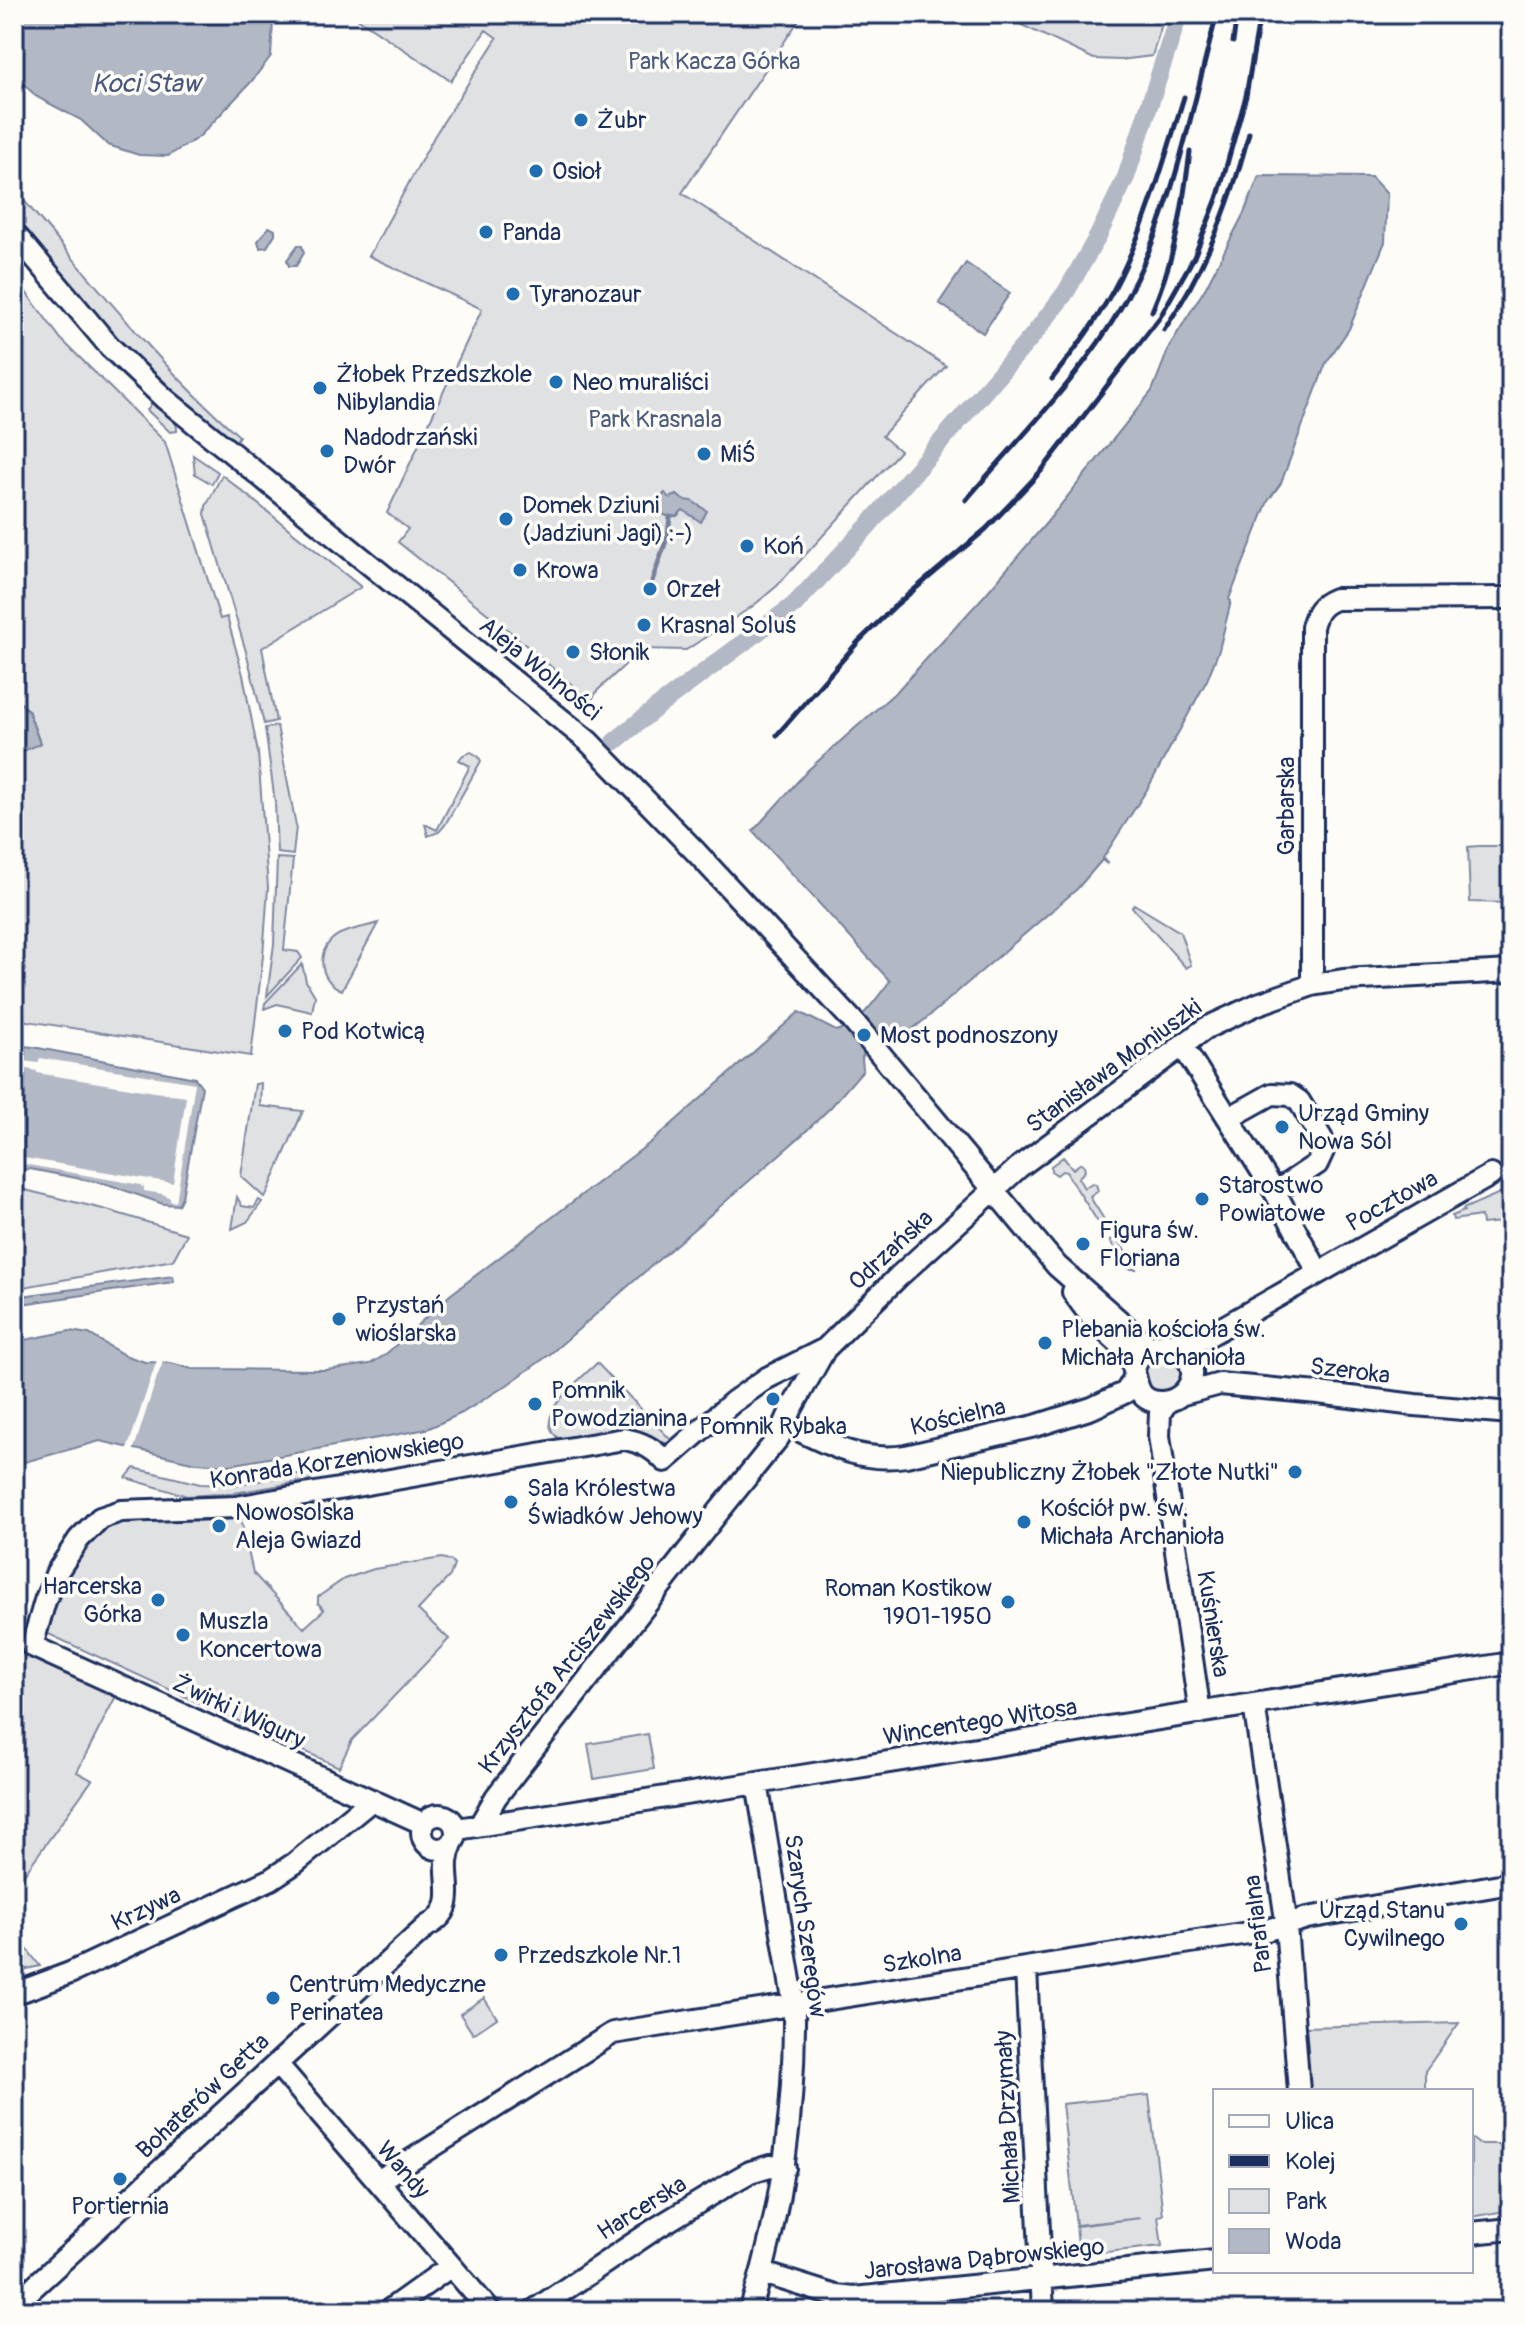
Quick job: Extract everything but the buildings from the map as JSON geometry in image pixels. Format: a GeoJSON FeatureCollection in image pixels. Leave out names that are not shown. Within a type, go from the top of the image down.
{"type":"FeatureCollection","features":[{"type":"Feature","properties":{"kind":"street","name":"Aleja Wolności"},"geometry":{"type":"LineString","coordinates":[[14,233],[110,347],[165,399],[588,741],[852,1020],[1057,1266]]}},
{"type":"Feature","properties":{"kind":"street","name":"Garbarska"},"geometry":{"type":"LineString","coordinates":[[1312,985],[1312,627],[1315,613],[1323,603],[1335,599],[1511,598]]}},
{"type":"Feature","properties":{"kind":"street","name":"Stanisława Moniuszki"},"geometry":{"type":"LineString","coordinates":[[993,1189],[1182,1045],[1221,1020],[1312,985],[1389,976],[1511,971]]}},
{"type":"Feature","properties":{"kind":"street"},"geometry":{"type":"LineString","coordinates":[[1182,1045],[1275,1192],[1318,1272]]}},
{"type":"Feature","properties":{"kind":"street"},"geometry":{"type":"LineString","coordinates":[[1229,1118],[1272,1094],[1290,1095],[1299,1101],[1322,1139],[1321,1158],[1317,1164],[1275,1192]]}},
{"type":"Feature","properties":{"kind":"street","name":"Pocztowa"},"geometry":{"type":"LineString","coordinates":[[1158,1346],[1206,1337],[1491,1175]]}},
{"type":"Feature","properties":{"kind":"street","name":"Odrzańska"},"geometry":{"type":"LineString","coordinates":[[786,1424],[825,1349],[993,1189]]}},
{"type":"Feature","properties":{"kind":"street"},"geometry":{"type":"LineString","coordinates":[[1057,1266],[1158,1346],[1183,1353],[1191,1368]]}},
{"type":"Feature","properties":{"kind":"street"},"geometry":{"type":"LineString","coordinates":[[1057,1266],[1095,1320],[1128,1353],[1137,1386],[1149,1399],[1175,1398],[1188,1386],[1197,1350],[1206,1337]]}},
{"type":"Feature","properties":{"kind":"street"},"geometry":{"type":"LineString","coordinates":[[1134,1373],[1137,1360],[1158,1346]]}},
{"type":"Feature","properties":{"kind":"street","name":"Odrzańska"},"geometry":{"type":"LineString","coordinates":[[537,1455],[624,1439],[644,1445],[665,1461],[733,1402],[767,1378],[825,1349]]}},
{"type":"Feature","properties":{"kind":"street","name":"Kościelna"},"geometry":{"type":"LineString","coordinates":[[786,1424],[860,1456],[895,1458],[1035,1426],[1092,1408],[1126,1392],[1134,1373]]}},
{"type":"Feature","properties":{"kind":"street","name":"Szeroka"},"geometry":{"type":"LineString","coordinates":[[1175,1398],[1220,1384],[1511,1413]]}},
{"type":"Feature","properties":{"kind":"street","name":"Kuśnierska"},"geometry":{"type":"LineString","coordinates":[[1175,1398],[1160,1413],[1159,1436],[1200,1713]]}},
{"type":"Feature","properties":{"kind":"street","name":"Krzysztofa Arciszewskiego"},"geometry":{"type":"LineString","coordinates":[[480,1825],[496,1797],[779,1437],[786,1424]]}},
{"type":"Feature","properties":{"kind":"street","name":"Konrada Korzeniowskiego"},"geometry":{"type":"LineString","coordinates":[[32,1646],[57,1572],[79,1539],[100,1518],[121,1511],[236,1507],[537,1455]]}},
{"type":"Feature","properties":{"kind":"street","name":"Żwirki i Wigury"},"geometry":{"type":"LineString","coordinates":[[32,1646],[372,1800],[426,1834]]}},
{"type":"Feature","properties":{"kind":"street","name":"Wincentego Witosa"},"geometry":{"type":"LineString","coordinates":[[454,1836],[480,1825],[1511,1663]]}},
{"type":"Feature","properties":{"kind":"street","name":"Parafialna"},"geometry":{"type":"LineString","coordinates":[[1254,1704],[1286,1924],[1299,2089]]}},
{"type":"Feature","properties":{"kind":"street","name":"Szarych Szeregów"},"geometry":{"type":"LineString","coordinates":[[750,2311],[763,2273],[785,2168],[792,2095],[794,2005],[757,1783]]}},
{"type":"Feature","properties":{"kind":"street","name":"Krzywa"},"geometry":{"type":"LineString","coordinates":[[14,1994],[84,1967],[271,1879],[372,1800]]}},
{"type":"Feature","properties":{"kind":"street"},"geometry":{"type":"LineString","coordinates":[[426,1834],[442,1849],[454,1836],[451,1819],[442,1815],[431,1816],[426,1834],[432,1855],[436,1894],[427,1926]]}},
{"type":"Feature","properties":{"kind":"street","name":"Bohaterów Getta"},"geometry":{"type":"LineString","coordinates":[[14,2305],[427,1926],[442,1916],[447,1906],[446,1854],[454,1836]]}},
{"type":"Feature","properties":{"kind":"street","name":"Szkolna"},"geometry":{"type":"LineString","coordinates":[[378,2181],[613,2033],[1267,1930],[1344,1911],[1511,1883]]}},
{"type":"Feature","properties":{"kind":"street","name":"Michała Drzymały"},"geometry":{"type":"LineString","coordinates":[[1026,1969],[1043,2311]]}},
{"type":"Feature","properties":{"kind":"street","name":"Wandy"},"geometry":{"type":"LineString","coordinates":[[277,2064],[490,2311]]}},
{"type":"Feature","properties":{"kind":"street","name":"Harcerska"},"geometry":{"type":"LineString","coordinates":[[533,2311],[734,2181],[770,2166],[785,2168]]}},
{"type":"Feature","properties":{"kind":"street"},"geometry":{"type":"LineString","coordinates":[[1473,2233],[1511,2229]]}},
{"type":"Feature","properties":{"kind":"street","name":"Jarosława Dąbrowskiego"},"geometry":{"type":"LineString","coordinates":[[763,2273],[844,2298],[1213,2261]]}},
{"type":"Feature","properties":{"kind":"street"},"geometry":{"type":"LineString","coordinates":[[388,2311],[451,2266]]}},
{"type":"Feature","properties":{"kind":"green space","name":"Park Krasnala"},"geometry":{"type":"Polygon","coordinates":[[[351,14],[803,14],[682,193],[946,366],[882,436],[900,451],[777,586],[753,606],[686,650],[642,649],[598,690],[591,701],[398,542],[408,529],[387,513],[482,309],[369,256],[435,135],[497,38],[486,30],[451,81],[351,14]]]}},
{"type":"Feature","properties":{"kind":"green space"},"geometry":{"type":"Polygon","coordinates":[[[998,14],[1165,14],[1152,56],[1120,60],[1094,59],[998,14]]]}},
{"type":"Feature","properties":{"kind":"green space"},"geometry":{"type":"Polygon","coordinates":[[[14,189],[151,348],[239,436],[234,444],[205,423],[122,348],[82,304],[14,219],[14,189]]]}},
{"type":"Feature","properties":{"kind":"green space"},"geometry":{"type":"Polygon","coordinates":[[[14,276],[61,339],[165,442],[220,619],[227,617],[243,675],[258,753],[268,888],[251,1056],[14,1019],[14,755],[40,743],[28,710],[14,697],[14,276]]]}},
{"type":"Feature","properties":{"kind":"green space"},"geometry":{"type":"Polygon","coordinates":[[[153,401],[172,418],[177,431],[170,432],[147,410],[153,401]]]}},
{"type":"Feature","properties":{"kind":"green space"},"geometry":{"type":"Polygon","coordinates":[[[193,455],[218,472],[212,484],[195,474],[193,455]]]}},
{"type":"Feature","properties":{"kind":"green space"},"geometry":{"type":"Polygon","coordinates":[[[222,475],[361,587],[262,648],[276,721],[264,724],[205,514],[222,475]]]}},
{"type":"Feature","properties":{"kind":"green space"},"geometry":{"type":"Polygon","coordinates":[[[277,726],[296,826],[293,855],[277,853],[275,802],[265,728],[277,726]]]}},
{"type":"Feature","properties":{"kind":"green space"},"geometry":{"type":"Polygon","coordinates":[[[471,752],[481,761],[445,825],[439,832],[428,836],[425,824],[437,830],[470,766],[459,760],[471,752]]]}},
{"type":"Feature","properties":{"kind":"green space"},"geometry":{"type":"Polygon","coordinates":[[[1508,846],[1511,903],[1470,902],[1468,847],[1508,846]]]}},
{"type":"Feature","properties":{"kind":"green space"},"geometry":{"type":"Polygon","coordinates":[[[277,858],[293,859],[284,950],[298,952],[302,958],[267,996],[274,944],[277,858]]]}},
{"type":"Feature","properties":{"kind":"green space"},"geometry":{"type":"Polygon","coordinates":[[[1134,904],[1180,932],[1191,965],[1186,968],[1132,907],[1134,904]]]}},
{"type":"Feature","properties":{"kind":"green space"},"geometry":{"type":"Polygon","coordinates":[[[378,923],[342,990],[334,986],[322,963],[326,947],[340,934],[378,923]]]}},
{"type":"Feature","properties":{"kind":"green space"},"geometry":{"type":"Polygon","coordinates":[[[302,964],[306,981],[315,996],[312,1012],[277,1004],[264,1009],[265,1003],[302,964]]]}},
{"type":"Feature","properties":{"kind":"green space"},"geometry":{"type":"Polygon","coordinates":[[[261,1083],[260,1106],[303,1111],[265,1198],[241,1176],[255,1084],[261,1083]]]}},
{"type":"Feature","properties":{"kind":"green space"},"geometry":{"type":"Polygon","coordinates":[[[1063,1157],[1073,1169],[1081,1163],[1084,1165],[1085,1171],[1078,1178],[1084,1188],[1096,1184],[1098,1191],[1090,1197],[1110,1229],[1105,1233],[1066,1172],[1057,1175],[1051,1171],[1051,1166],[1063,1157]]]}},
{"type":"Feature","properties":{"kind":"green space"},"geometry":{"type":"Polygon","coordinates":[[[1511,1188],[1511,1221],[1482,1224],[1481,1216],[1453,1220],[1452,1216],[1463,1209],[1511,1188]]]}},
{"type":"Feature","properties":{"kind":"green space"},"geometry":{"type":"Polygon","coordinates":[[[25,1190],[187,1234],[173,1260],[18,1288],[20,1216],[25,1190]]]}},
{"type":"Feature","properties":{"kind":"green space"},"geometry":{"type":"Polygon","coordinates":[[[237,1197],[242,1206],[254,1208],[259,1200],[262,1202],[247,1222],[232,1229],[237,1197]]]}},
{"type":"Feature","properties":{"kind":"green space"},"geometry":{"type":"Polygon","coordinates":[[[1119,1224],[1123,1230],[1117,1238],[1136,1269],[1126,1266],[1110,1241],[1119,1234],[1114,1227],[1119,1224]]]}},
{"type":"Feature","properties":{"kind":"green space"},"geometry":{"type":"Polygon","coordinates":[[[1163,1354],[1176,1360],[1182,1373],[1176,1386],[1163,1392],[1150,1386],[1144,1373],[1150,1360],[1163,1354]]]}},
{"type":"Feature","properties":{"kind":"green space"},"geometry":{"type":"Polygon","coordinates":[[[597,1363],[671,1440],[670,1444],[638,1436],[562,1441],[552,1432],[550,1422],[560,1400],[597,1363]]]}},
{"type":"Feature","properties":{"kind":"green space"},"geometry":{"type":"Polygon","coordinates":[[[134,1468],[200,1484],[235,1485],[309,1472],[311,1480],[234,1493],[187,1496],[126,1478],[134,1468]]]}},
{"type":"Feature","properties":{"kind":"green space"},"geometry":{"type":"Polygon","coordinates":[[[179,1513],[198,1521],[241,1519],[253,1573],[304,1628],[324,1610],[318,1603],[318,1597],[344,1579],[374,1569],[442,1558],[452,1561],[454,1565],[450,1576],[418,1610],[449,1639],[352,1740],[339,1767],[44,1632],[53,1592],[95,1532],[112,1519],[179,1513]]]}},
{"type":"Feature","properties":{"kind":"green space"},"geometry":{"type":"Polygon","coordinates":[[[14,1650],[116,1696],[77,1772],[92,1780],[14,1888],[14,1650]]]}},
{"type":"Feature","properties":{"kind":"green space"},"geometry":{"type":"Polygon","coordinates":[[[648,1734],[654,1769],[594,1779],[588,1744],[648,1734]]]}},
{"type":"Feature","properties":{"kind":"green space"},"geometry":{"type":"Polygon","coordinates":[[[14,1932],[40,1966],[14,1972],[14,1932]]]}},
{"type":"Feature","properties":{"kind":"green space"},"geometry":{"type":"Polygon","coordinates":[[[484,1998],[497,2018],[473,2034],[460,2014],[484,1998]]]}},
{"type":"Feature","properties":{"kind":"green space"},"geometry":{"type":"Polygon","coordinates":[[[1459,2023],[1425,2071],[1425,2089],[1309,2089],[1304,2027],[1459,2023]]]}},
{"type":"Feature","properties":{"kind":"green space"},"geometry":{"type":"Polygon","coordinates":[[[1149,2095],[1163,2215],[1158,2216],[1162,2246],[1079,2255],[1076,2226],[1141,2218],[1076,2225],[1062,2104],[1149,2095]]]}},
{"type":"Feature","properties":{"kind":"green space"},"geometry":{"type":"Polygon","coordinates":[[[1473,2140],[1479,2144],[1511,2144],[1511,2210],[1473,2217],[1473,2140]]]}},
{"type":"Feature","properties":{"kind":"water","name":"Koci Staw"},"geometry":{"type":"Polygon","coordinates":[[[14,14],[267,14],[273,21],[271,56],[199,137],[168,156],[139,155],[108,145],[81,120],[37,97],[14,75],[14,14]]]}},
{"type":"Feature","properties":{"kind":"water"},"geometry":{"type":"Polygon","coordinates":[[[1259,176],[1371,177],[1387,194],[1385,242],[1349,329],[1326,363],[1281,483],[1268,501],[1229,599],[1219,650],[1207,680],[1148,788],[1103,858],[1107,864],[1102,860],[1077,889],[900,1039],[894,1036],[874,1044],[864,1053],[863,1070],[802,1135],[549,1355],[462,1413],[427,1429],[230,1465],[196,1463],[100,1441],[14,1465],[14,1342],[70,1331],[89,1334],[124,1355],[145,1362],[171,1363],[192,1369],[326,1370],[370,1364],[385,1355],[450,1295],[655,1139],[799,1012],[836,1031],[852,1024],[866,1011],[890,981],[753,831],[808,770],[898,690],[984,596],[1152,391],[1170,345],[1206,287],[1244,213],[1259,176]]]}},
{"type":"Feature","properties":{"kind":"water"},"geometry":{"type":"Polygon","coordinates":[[[269,227],[275,230],[275,234],[267,247],[260,248],[258,241],[269,227]]]}},
{"type":"Feature","properties":{"kind":"water"},"geometry":{"type":"Polygon","coordinates":[[[298,245],[302,246],[304,253],[296,266],[289,266],[287,260],[298,245]]]}},
{"type":"Feature","properties":{"kind":"water"},"geometry":{"type":"Polygon","coordinates":[[[966,263],[1010,293],[983,333],[939,303],[966,263]]]}},
{"type":"Feature","properties":{"kind":"water"},"geometry":{"type":"Polygon","coordinates":[[[665,493],[669,498],[677,495],[683,500],[692,501],[707,511],[701,522],[683,510],[677,516],[657,511],[657,503],[665,493]]]}},
{"type":"Feature","properties":{"kind":"water"},"geometry":{"type":"Polygon","coordinates":[[[14,697],[28,710],[40,744],[14,755],[14,697]]]}},
{"type":"Feature","properties":{"kind":"water"},"geometry":{"type":"Polygon","coordinates":[[[14,1045],[195,1078],[202,1087],[178,1205],[163,1204],[107,1184],[30,1169],[20,1172],[14,1181],[14,1045]]]}},
{"type":"Feature","properties":{"kind":"water"},"geometry":{"type":"Polygon","coordinates":[[[173,1276],[174,1282],[14,1305],[14,1297],[173,1276]]]}},
{"type":"Feature","properties":{"kind":"pier"},"geometry":{"type":"Polygon","coordinates":[[[40,1058],[195,1083],[176,1202],[163,1194],[144,1191],[144,1185],[142,1188],[141,1185],[23,1164],[24,1158],[173,1183],[186,1097],[22,1068],[23,1061],[38,1063],[40,1058]]]}},
{"type":"Feature","properties":{"kind":"pier"},"geometry":{"type":"Polygon","coordinates":[[[155,1359],[169,1359],[163,1362],[157,1377],[133,1452],[127,1450],[155,1359]]]}},
{"type":"Feature","properties":{"kind":"waterway"},"geometry":{"type":"LineString","coordinates":[[614,742],[794,605],[867,527],[1034,334],[1066,292],[1098,236],[1126,177],[1179,14]]}},
{"type":"Feature","properties":{"kind":"waterway"},"geometry":{"type":"LineString","coordinates":[[651,584],[668,535],[670,517]]}},
{"type":"Feature","properties":{"kind":"railway"},"geometry":{"type":"LineString","coordinates":[[966,500],[1069,381],[1123,304],[1168,199],[1217,14]]}},
{"type":"Feature","properties":{"kind":"railway"},"geometry":{"type":"LineString","coordinates":[[1233,42],[1237,14]]}},
{"type":"Feature","properties":{"kind":"railway"},"geometry":{"type":"LineString","coordinates":[[777,735],[858,642],[896,605],[986,529],[1042,470],[1160,317],[1194,257],[1218,196],[1246,96],[1260,14]]}},
{"type":"Feature","properties":{"kind":"railway"},"geometry":{"type":"LineString","coordinates":[[1052,379],[1097,317],[1120,277],[1148,211],[1184,97]]}},
{"type":"Feature","properties":{"kind":"railway"},"geometry":{"type":"LineString","coordinates":[[1164,330],[1192,284],[1215,235],[1249,133]]}},
{"type":"Feature","properties":{"kind":"railway"},"geometry":{"type":"LineString","coordinates":[[1152,311],[1172,252],[1190,152]]}},
{"type":"Feature","properties":{"kind":"place","name":"Żubr"},"geometry":{"type":"Point","coordinates":[581,120]}},
{"type":"Feature","properties":{"kind":"place","name":"Osioł"},"geometry":{"type":"Point","coordinates":[536,171]}},
{"type":"Feature","properties":{"kind":"place","name":"Panda"},"geometry":{"type":"Point","coordinates":[486,232]}},
{"type":"Feature","properties":{"kind":"place","name":"Tyranozaur"},"geometry":{"type":"Point","coordinates":[513,294]}},
{"type":"Feature","properties":{"kind":"place","name":"Neo muraliści"},"geometry":{"type":"Point","coordinates":[556,382]}},
{"type":"Feature","properties":{"kind":"place","name":"Żłobek Przedszkole Nibylandia"},"geometry":{"type":"Point","coordinates":[320,388]}},
{"type":"Feature","properties":{"kind":"place","name":"Nadodrzański Dwór"},"geometry":{"type":"Point","coordinates":[327,451]}},
{"type":"Feature","properties":{"kind":"place","name":"MiŚ"},"geometry":{"type":"Point","coordinates":[704,454]}},
{"type":"Feature","properties":{"kind":"place","name":"Domek Dziuni (Jadziuni Jagi) :-)"},"geometry":{"type":"Point","coordinates":[506,519]}},
{"type":"Feature","properties":{"kind":"place","name":"Koń"},"geometry":{"type":"Point","coordinates":[747,546]}},
{"type":"Feature","properties":{"kind":"place","name":"Krowa"},"geometry":{"type":"Point","coordinates":[520,570]}},
{"type":"Feature","properties":{"kind":"place","name":"Orzeł"},"geometry":{"type":"Point","coordinates":[650,589]}},
{"type":"Feature","properties":{"kind":"place","name":"Krasnal Soluś"},"geometry":{"type":"Point","coordinates":[644,625]}},
{"type":"Feature","properties":{"kind":"place","name":"Słonik"},"geometry":{"type":"Point","coordinates":[573,652]}},
{"type":"Feature","properties":{"kind":"place","name":"Pod Kotwicą"},"geometry":{"type":"Point","coordinates":[285,1031]}},
{"type":"Feature","properties":{"kind":"place","name":"Most podnoszony"},"geometry":{"type":"Point","coordinates":[864,1035]}},
{"type":"Feature","properties":{"kind":"place","name":"Urząd Gminy Nowa Sól"},"geometry":{"type":"Point","coordinates":[1282,1127]}},
{"type":"Feature","properties":{"kind":"place","name":"Starostwo Powiatowe"},"geometry":{"type":"Point","coordinates":[1202,1199]}},
{"type":"Feature","properties":{"kind":"place","name":"Figura św. Floriana"},"geometry":{"type":"Point","coordinates":[1083,1244]}},
{"type":"Feature","properties":{"kind":"place","name":"Przystań wioślarska"},"geometry":{"type":"Point","coordinates":[339,1319]}},
{"type":"Feature","properties":{"kind":"place","name":"Plebania kościoła św. Michała Archanioła"},"geometry":{"type":"Point","coordinates":[1045,1343]}},
{"type":"Feature","properties":{"kind":"place","name":"Pomnik Rybaka"},"geometry":{"type":"Point","coordinates":[773,1399]}},
{"type":"Feature","properties":{"kind":"place","name":"Pomnik Powodzianina"},"geometry":{"type":"Point","coordinates":[535,1404]}},
{"type":"Feature","properties":{"kind":"place","name":"Niepubliczny Żłobek \"Złote Nutki\""},"geometry":{"type":"Point","coordinates":[1295,1472]}},
{"type":"Feature","properties":{"kind":"place","name":"Sala Królestwa Świadków Jehowy"},"geometry":{"type":"Point","coordinates":[511,1502]}},
{"type":"Feature","properties":{"kind":"place","name":"Kościół pw. św. Michała Archanioła"},"geometry":{"type":"Point","coordinates":[1024,1522]}},
{"type":"Feature","properties":{"kind":"place","name":"Nowosolska Aleja Gwiazd"},"geometry":{"type":"Point","coordinates":[219,1526]}},
{"type":"Feature","properties":{"kind":"place","name":"Harcerska Górka"},"geometry":{"type":"Point","coordinates":[158,1600]}},
{"type":"Feature","properties":{"kind":"place","name":"Roman Kostikow 1901-1950"},"geometry":{"type":"Point","coordinates":[1008,1602]}},
{"type":"Feature","properties":{"kind":"place","name":"Muszla Koncertowa"},"geometry":{"type":"Point","coordinates":[183,1635]}},
{"type":"Feature","properties":{"kind":"place","name":"Urząd Stanu Cywilnego"},"geometry":{"type":"Point","coordinates":[1461,1924]}},
{"type":"Feature","properties":{"kind":"place","name":"Przedszkole Nr.1"},"geometry":{"type":"Point","coordinates":[501,1955]}},
{"type":"Feature","properties":{"kind":"place","name":"Centrum Medyczne Perinatea"},"geometry":{"type":"Point","coordinates":[273,1998]}},
{"type":"Feature","properties":{"kind":"place","name":"Portiernia"},"geometry":{"type":"Point","coordinates":[120,2179]}},
{"type":"Feature","properties":{"kind":"park label","name":"Park Kacza Górka"},"geometry":{"type":"Point","coordinates":[714,61]}}]}
